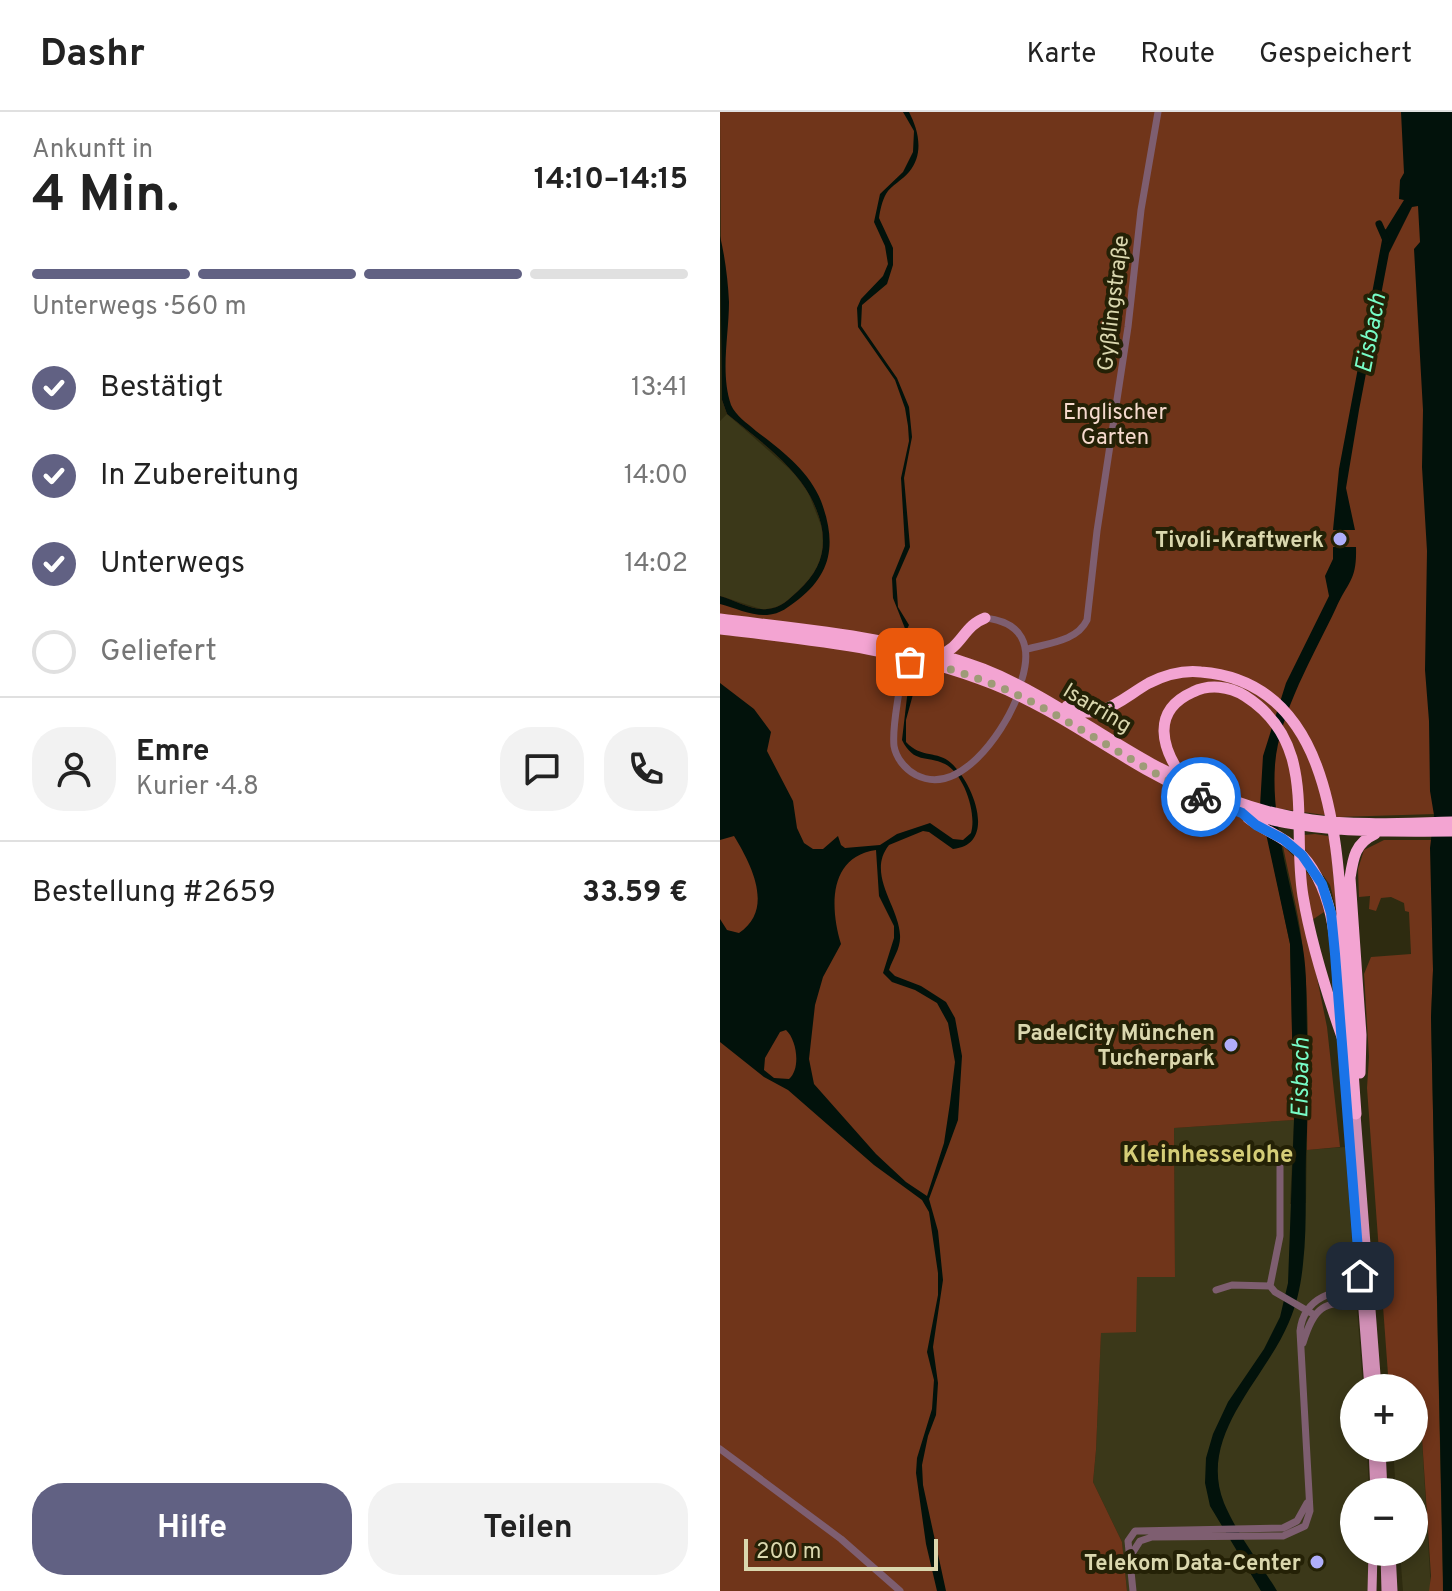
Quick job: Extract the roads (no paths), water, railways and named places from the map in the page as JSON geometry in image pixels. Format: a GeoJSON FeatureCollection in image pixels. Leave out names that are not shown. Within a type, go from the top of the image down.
{"type":"FeatureCollection","features":[{"type":"Feature","properties":{"kind":"highway"},"geometry":{"type":"LineString","coordinates":[[939,655],[950,652],[967,629],[985,618]]}},
{"type":"Feature","properties":{"kind":"highway","name":"Isarring"},"geometry":{"type":"LineString","coordinates":[[720,619],[870,640],[914,654],[1030,701],[1146,769],[1203,798],[1252,816],[1290,825],[1452,831]]}},
{"type":"Feature","properties":{"kind":"highway","name":"Isarring"},"geometry":{"type":"LineString","coordinates":[[720,629],[874,651],[939,655],[980,668],[1039,695],[1150,763],[1223,798],[1252,816]]}},
{"type":"Feature","properties":{"kind":"highway"},"geometry":{"type":"LineString","coordinates":[[961,641],[966,656],[980,668]]}},
{"type":"Feature","properties":{"kind":"highway"},"geometry":{"type":"LineString","coordinates":[[874,651],[893,660],[900,683]]}},
{"type":"Feature","properties":{"kind":"highway"},"geometry":{"type":"LineString","coordinates":[[900,683],[914,654]]}},
{"type":"Feature","properties":{"kind":"highway"},"geometry":{"type":"LineString","coordinates":[[1039,695],[1073,709],[1098,712],[1123,702],[1151,682],[1184,672],[1222,674],[1262,692],[1280,706],[1293,722],[1315,759],[1323,782],[1338,855],[1356,1114]]}},
{"type":"Feature","properties":{"kind":"highway"},"geometry":{"type":"LineString","coordinates":[[1185,781],[1164,743],[1167,716],[1184,697],[1208,687],[1240,693],[1273,720],[1286,739],[1299,791],[1300,877],[1307,921],[1342,1037]]}},
{"type":"Feature","properties":{"kind":"highway"},"geometry":{"type":"LineString","coordinates":[[1252,816],[1292,845],[1309,863],[1322,884],[1331,913],[1342,1037]]}},
{"type":"Feature","properties":{"kind":"highway","name":"Isarring"},"geometry":{"type":"LineString","coordinates":[[1385,829],[1452,822]]}},
{"type":"Feature","properties":{"kind":"highway"},"geometry":{"type":"LineString","coordinates":[[1356,1114],[1360,1089],[1361,1035],[1350,878],[1354,853],[1360,843],[1385,829]]}},
{"type":"Feature","properties":{"kind":"main road"},"geometry":{"type":"LineString","coordinates":[[1342,1037],[1366,1288]]}},
{"type":"Feature","properties":{"kind":"main road"},"geometry":{"type":"LineString","coordinates":[[1356,1114],[1369,1374]]}},
{"type":"Feature","properties":{"kind":"main road"},"geometry":{"type":"LineString","coordinates":[[1366,1301],[1375,1374]]}},
{"type":"Feature","properties":{"kind":"main road"},"geometry":{"type":"LineString","coordinates":[[1372,1591],[1373,1566]]}},
{"type":"Feature","properties":{"kind":"main road"},"geometry":{"type":"LineString","coordinates":[[1380,1591],[1383,1566]]}},
{"type":"Feature","properties":{"kind":"main road"},"geometry":{"type":"LineString","coordinates":[[1385,1566],[1386,1591]]}},
{"type":"Feature","properties":{"kind":"main road"},"geometry":{"type":"LineString","coordinates":[[1388,1566],[1393,1591]]}},
{"type":"Feature","properties":{"kind":"street","name":"Gyßlingstraße"},"geometry":{"type":"LineString","coordinates":[[1028,649],[1066,639],[1080,631],[1087,620],[1141,210],[1158,112]]}},
{"type":"Feature","properties":{"kind":"street"},"geometry":{"type":"LineString","coordinates":[[985,618],[999,620],[1012,627],[1028,649],[1022,679]]}},
{"type":"Feature","properties":{"kind":"street"},"geometry":{"type":"LineString","coordinates":[[900,683],[894,746],[899,760],[909,771],[932,780],[962,770],[994,740],[1016,700]]}},
{"type":"Feature","properties":{"kind":"street"},"geometry":{"type":"LineString","coordinates":[[1270,1286],[1280,1236],[1280,1167]]}},
{"type":"Feature","properties":{"kind":"street"},"geometry":{"type":"LineString","coordinates":[[1216,1290],[1239,1284],[1270,1286],[1306,1310],[1366,1301]]}},
{"type":"Feature","properties":{"kind":"street"},"geometry":{"type":"LineString","coordinates":[[1306,1310],[1331,1294],[1366,1288]]}},
{"type":"Feature","properties":{"kind":"street"},"geometry":{"type":"LineString","coordinates":[[1133,1591],[1131,1555],[1140,1541],[1152,1537],[1283,1528],[1301,1516],[1308,1501],[1302,1345],[1306,1310]]}},
{"type":"Feature","properties":{"kind":"street"},"geometry":{"type":"LineString","coordinates":[[720,1449],[841,1539],[900,1591]]}},
{"type":"Feature","properties":{"kind":"water"},"geometry":{"type":"Polygon","coordinates":[[[903,112],[909,112],[917,135],[917,158],[909,172],[888,191],[882,203],[879,218],[893,248],[893,265],[887,284],[862,305],[861,326],[897,378],[909,407],[912,437],[904,478],[910,547],[896,579],[898,607],[909,625],[906,631],[893,598],[892,578],[905,546],[901,478],[909,441],[908,426],[895,380],[858,327],[857,308],[861,299],[883,276],[888,264],[885,246],[874,222],[880,194],[903,172],[913,152],[914,131],[903,112]]]}},
{"type":"Feature","properties":{"kind":"water","name":"Eisbach"},"geometry":{"type":"Polygon","coordinates":[[[1401,112],[1452,112],[1452,1591],[1443,1591],[1431,1017],[1430,848],[1434,815],[1430,791],[1425,670],[1427,551],[1414,249],[1420,242],[1418,206],[1412,207],[1389,253],[1346,488],[1355,530],[1333,530],[1339,469],[1381,232],[1404,200],[1399,199],[1400,180],[1404,173],[1401,112]]]}},
{"type":"Feature","properties":{"kind":"water"},"geometry":{"type":"Polygon","coordinates":[[[720,236],[729,294],[726,380],[731,405],[742,419],[802,471],[816,490],[829,529],[828,555],[819,578],[788,607],[767,615],[720,604],[720,596],[756,608],[781,605],[798,591],[816,569],[823,534],[810,496],[794,473],[727,414],[722,400],[720,236]]]}},
{"type":"Feature","properties":{"kind":"water","name":"Eisbach"},"geometry":{"type":"Polygon","coordinates":[[[1333,547],[1356,547],[1353,574],[1290,705],[1275,765],[1279,830],[1306,974],[1308,1107],[1302,1271],[1289,1322],[1237,1409],[1219,1454],[1218,1478],[1229,1515],[1277,1591],[1261,1591],[1210,1506],[1205,1483],[1206,1458],[1228,1402],[1264,1349],[1280,1317],[1288,1283],[1294,1120],[1290,944],[1260,806],[1263,756],[1286,683],[1329,596],[1325,576],[1333,559],[1333,547]]]}},
{"type":"Feature","properties":{"kind":"water"},"geometry":{"type":"Polygon","coordinates":[[[914,675],[918,676],[906,720],[906,742],[918,751],[946,759],[959,772],[973,798],[978,825],[975,837],[967,845],[953,849],[923,831],[889,845],[881,867],[900,935],[889,970],[946,1002],[955,1018],[962,1056],[958,1120],[929,1199],[938,1231],[943,1280],[933,1347],[938,1383],[936,1415],[922,1465],[923,1485],[946,1591],[937,1591],[926,1544],[916,1473],[917,1458],[932,1409],[934,1380],[927,1352],[938,1295],[938,1273],[929,1212],[922,1200],[874,1165],[788,1090],[764,1077],[720,1042],[720,919],[727,930],[739,933],[750,923],[758,899],[753,873],[734,836],[720,840],[720,683],[754,709],[771,732],[767,751],[793,801],[797,828],[804,843],[813,849],[823,849],[838,836],[845,848],[880,845],[897,834],[930,823],[953,839],[963,840],[971,833],[970,805],[958,776],[945,764],[911,753],[902,740],[907,697],[914,675]],[[876,850],[860,855],[849,863],[836,886],[835,915],[841,944],[823,977],[815,1005],[809,1059],[814,1084],[876,1154],[906,1182],[927,1196],[944,1143],[955,1062],[948,1023],[937,1003],[915,990],[892,982],[883,973],[894,938],[894,926],[879,896],[876,850]],[[786,1030],[780,1032],[765,1058],[764,1070],[774,1078],[789,1079],[795,1069],[795,1047],[786,1030]]]}},
{"type":"Feature","properties":{"kind":"waterway"},"geometry":{"type":"LineString","coordinates":[[1379,224],[1386,240]]}},
{"type":"Feature","properties":{"kind":"place","name":"Tivoli-Kraftwerk"},"geometry":{"type":"Point","coordinates":[1340,539]}},
{"type":"Feature","properties":{"kind":"place","name":"PadelCity München Tucherpark"},"geometry":{"type":"Point","coordinates":[1231,1045]}},
{"type":"Feature","properties":{"kind":"place","name":"Telekom Data-Center"},"geometry":{"type":"Point","coordinates":[1317,1562]}},
{"type":"Feature","properties":{"kind":"district","name":"Kleinhesselohe"},"geometry":{"type":"Point","coordinates":[1208,1154]}},
{"type":"Feature","properties":{"kind":"park label","name":"Englischer Garten"},"geometry":{"type":"Point","coordinates":[1115,424]}}]}
